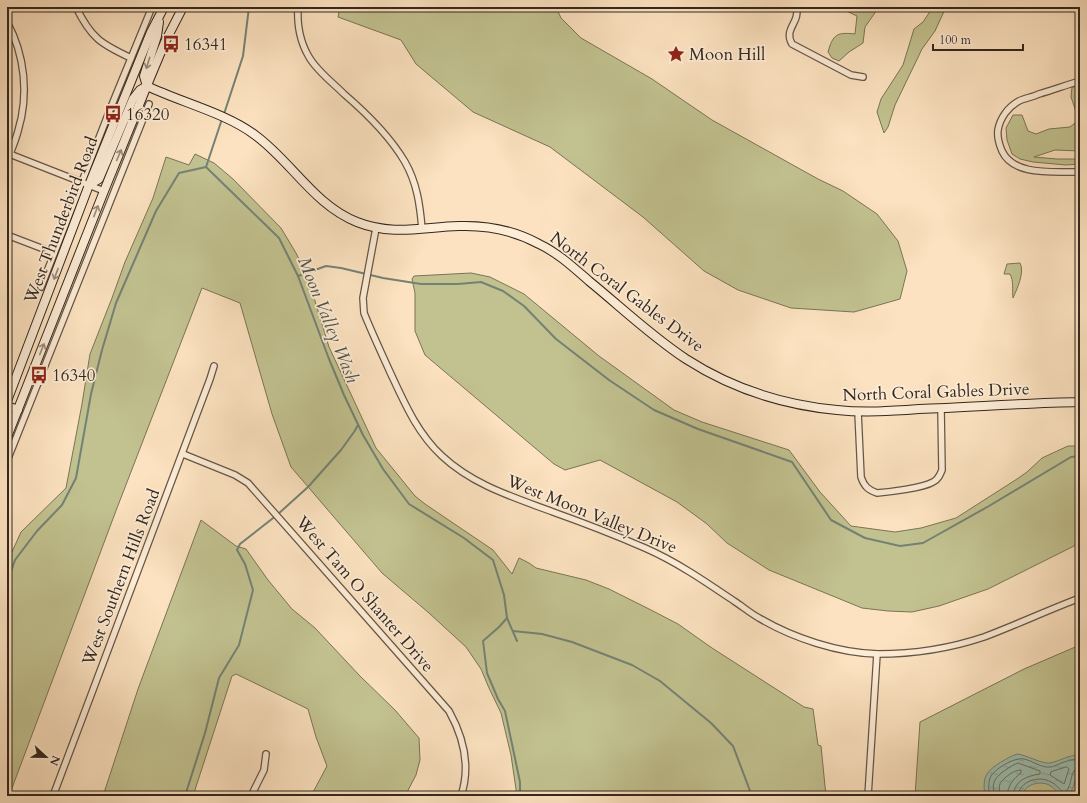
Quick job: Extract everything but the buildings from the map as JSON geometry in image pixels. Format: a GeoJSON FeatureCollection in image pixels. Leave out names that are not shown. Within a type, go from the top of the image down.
{"type":"FeatureCollection","features":[{"type":"Feature","properties":{"kind":"main road","name":"West Thunderbird Road"},"geometry":{"type":"LineString","coordinates":[[7,437],[104,191],[165,42],[183,7]]}},
{"type":"Feature","properties":{"kind":"main road","name":"West Thunderbird Road"},"geometry":{"type":"LineString","coordinates":[[7,401],[86,184],[151,32],[163,10]]}},
{"type":"Feature","properties":{"kind":"main road"},"geometry":{"type":"LineString","coordinates":[[86,184],[99,179],[133,99],[140,90],[147,86],[144,76],[157,36],[163,10]]}},
{"type":"Feature","properties":{"kind":"main road","name":"North Coral Gables Drive"},"geometry":{"type":"LineString","coordinates":[[147,86],[232,122],[254,134],[283,159],[324,203],[350,219],[376,228],[401,230],[460,226],[481,227],[501,230],[521,236],[539,244],[557,254],[669,347],[710,373],[741,387],[783,401],[830,410],[858,412],[1080,402]]}},
{"type":"Feature","properties":{"kind":"main road"},"geometry":{"type":"LineString","coordinates":[[7,406],[18,410]]}},
{"type":"Feature","properties":{"kind":"street"},"geometry":{"type":"LineString","coordinates":[[76,7],[85,25],[98,40],[110,48],[131,58]]}},
{"type":"Feature","properties":{"kind":"street","name":"West Thunderbird Road"},"geometry":{"type":"LineString","coordinates":[[41,287],[54,253],[86,184],[131,58],[152,7]]}},
{"type":"Feature","properties":{"kind":"street"},"geometry":{"type":"LineString","coordinates":[[298,7],[299,31],[308,57],[323,75],[367,115],[392,144],[405,162],[415,183],[420,205],[422,229]]}},
{"type":"Feature","properties":{"kind":"street"},"geometry":{"type":"LineString","coordinates":[[796,7],[798,12],[797,17],[789,32],[792,44],[851,75],[863,77]]}},
{"type":"Feature","properties":{"kind":"street"},"geometry":{"type":"LineString","coordinates":[[7,22],[20,55],[24,83],[22,118],[18,132],[8,154],[104,191]]}},
{"type":"Feature","properties":{"kind":"street"},"geometry":{"type":"LineString","coordinates":[[1080,81],[1019,101],[1008,110],[1001,119],[998,130],[998,138],[999,146],[1003,154],[1018,167],[1028,170],[1080,172]]}},
{"type":"Feature","properties":{"kind":"street"},"geometry":{"type":"LineString","coordinates":[[7,461],[149,104]]}},
{"type":"Feature","properties":{"kind":"street"},"geometry":{"type":"LineString","coordinates":[[129,131],[137,134]]}},
{"type":"Feature","properties":{"kind":"street","name":"West Moon Valley Drive"},"geometry":{"type":"LineString","coordinates":[[376,228],[363,298],[364,313],[405,406],[415,423],[433,447],[450,464],[471,478],[496,491],[646,548],[677,564],[759,618],[804,639],[831,647],[877,654],[936,649],[982,637],[1080,598]]}},
{"type":"Feature","properties":{"kind":"street"},"geometry":{"type":"LineString","coordinates":[[7,235],[54,253]]}},
{"type":"Feature","properties":{"kind":"street","name":"West Southern Hills Road"},"geometry":{"type":"LineString","coordinates":[[53,796],[214,366]]}},
{"type":"Feature","properties":{"kind":"street"},"geometry":{"type":"LineString","coordinates":[[858,412],[861,477],[863,484],[869,490],[877,493],[925,485],[939,478],[942,470],[941,408]]}},
{"type":"Feature","properties":{"kind":"street"},"geometry":{"type":"LineString","coordinates":[[18,410],[26,413]]}},
{"type":"Feature","properties":{"kind":"street","name":"West Tam O Shanter Drive"},"geometry":{"type":"LineString","coordinates":[[182,454],[229,472],[248,483],[449,711],[463,740],[466,758],[466,774],[460,796]]}},
{"type":"Feature","properties":{"kind":"street"},"geometry":{"type":"LineString","coordinates":[[868,796],[877,654]]}},
{"type":"Feature","properties":{"kind":"street"},"geometry":{"type":"LineString","coordinates":[[251,796],[264,770],[266,754]]}},
{"type":"Feature","properties":{"kind":"green space"},"geometry":{"type":"Polygon","coordinates":[[[340,7],[556,7],[561,18],[581,38],[652,79],[712,120],[818,179],[843,191],[877,214],[898,241],[907,271],[900,299],[854,312],[791,308],[738,290],[704,271],[643,217],[550,147],[473,112],[416,64],[401,40],[338,17],[340,7]]]}},
{"type":"Feature","properties":{"kind":"green space"},"geometry":{"type":"Polygon","coordinates":[[[838,7],[879,7],[865,27],[863,43],[839,61],[832,58],[828,52],[832,41],[840,34],[855,34],[857,16],[838,7]]]}},
{"type":"Feature","properties":{"kind":"green space"},"geometry":{"type":"Polygon","coordinates":[[[933,7],[946,7],[935,31],[922,49],[895,105],[888,127],[884,133],[877,112],[881,99],[903,65],[914,29],[923,22],[933,7]]]}},
{"type":"Feature","properties":{"kind":"green space"},"geometry":{"type":"Polygon","coordinates":[[[1072,87],[1080,87],[1080,151],[1055,150],[1034,157],[1080,159],[1080,164],[1066,165],[1033,162],[1020,159],[1012,154],[1007,140],[1006,128],[1013,115],[1022,115],[1028,131],[1036,134],[1049,129],[1070,127],[1079,120],[1071,97],[1072,87]]]}},
{"type":"Feature","properties":{"kind":"green space"},"geometry":{"type":"Polygon","coordinates":[[[195,154],[214,163],[233,179],[281,228],[296,253],[308,278],[329,347],[376,448],[415,496],[493,550],[512,574],[519,558],[536,568],[586,580],[609,589],[678,624],[712,648],[804,707],[813,709],[818,745],[821,746],[826,796],[517,796],[511,755],[501,713],[481,669],[466,647],[382,573],[291,467],[272,414],[240,303],[202,288],[117,508],[9,796],[7,796],[7,563],[21,532],[66,488],[90,354],[125,262],[153,198],[166,157],[189,165],[195,154]]]}},
{"type":"Feature","properties":{"kind":"green space"},"geometry":{"type":"Polygon","coordinates":[[[1020,263],[1022,271],[1021,276],[1013,298],[1010,274],[1004,274],[1007,264],[1020,263]]]}},
{"type":"Feature","properties":{"kind":"green space"},"geometry":{"type":"Polygon","coordinates":[[[471,273],[490,277],[524,294],[599,356],[674,410],[702,422],[789,450],[820,492],[851,526],[895,532],[921,528],[956,518],[1017,479],[1042,458],[1068,446],[1080,446],[1080,543],[988,589],[939,606],[912,612],[862,608],[769,570],[727,543],[707,524],[677,502],[600,460],[565,470],[554,464],[425,355],[415,331],[415,293],[412,279],[414,276],[471,273]]]}},
{"type":"Feature","properties":{"kind":"green space"},"geometry":{"type":"Polygon","coordinates":[[[201,520],[236,546],[246,549],[268,580],[292,609],[315,628],[360,676],[395,710],[419,738],[420,760],[416,775],[405,796],[311,796],[327,766],[316,737],[308,709],[236,674],[232,676],[193,796],[103,796],[138,689],[201,520]]]}},
{"type":"Feature","properties":{"kind":"green space"},"geometry":{"type":"Polygon","coordinates":[[[1080,645],[1080,796],[915,796],[920,722],[1024,669],[1080,645]]]}},
{"type":"Feature","properties":{"kind":"water"},"geometry":{"type":"Polygon","coordinates":[[[1017,754],[1046,763],[1080,755],[1080,770],[1070,793],[1062,796],[1051,786],[1037,783],[1029,786],[1023,792],[1022,796],[985,796],[984,782],[989,771],[1017,754]]]}},
{"type":"Feature","properties":{"kind":"waterway","name":"Moon Valley Wash"},"geometry":{"type":"LineString","coordinates":[[224,114],[243,56],[249,7]]}},
{"type":"Feature","properties":{"kind":"waterway","name":"Moon Valley Wash"},"geometry":{"type":"LineString","coordinates":[[222,119],[206,167],[279,238],[298,276],[344,395],[363,435],[383,469],[409,504],[464,538],[493,560],[504,595],[507,618],[517,641]]}},
{"type":"Feature","properties":{"kind":"waterway"},"geometry":{"type":"LineString","coordinates":[[7,583],[15,560],[37,531],[62,505],[76,478],[91,394],[116,303],[156,211],[179,173],[206,167]]}},
{"type":"Feature","properties":{"kind":"waterway"},"geometry":{"type":"LineString","coordinates":[[298,276],[326,266],[421,284],[458,284],[481,282],[503,291],[524,306],[556,339],[609,380],[654,410],[698,429],[792,462],[831,520],[865,538],[900,546],[923,543],[1071,457],[1080,456]]}},
{"type":"Feature","properties":{"kind":"waterway"},"geometry":{"type":"LineString","coordinates":[[185,796],[205,733],[219,678],[239,645],[253,590],[245,564],[237,550],[240,544],[277,515],[308,487],[341,450],[358,425]]}},
{"type":"Feature","properties":{"kind":"waterway","name":"Moon Valley Wash"},"geometry":{"type":"LineString","coordinates":[[507,618],[483,641],[487,673],[505,711],[520,782],[520,796]]}},
{"type":"Feature","properties":{"kind":"waterway","name":"Moon Valley Wash"},"geometry":{"type":"LineString","coordinates":[[513,631],[542,634],[572,642],[632,665],[660,681],[711,723],[733,746],[752,796]]}},
{"type":"Feature","properties":{"kind":"place","name":"16341"},"geometry":{"type":"Point","coordinates":[171,44]}},
{"type":"Feature","properties":{"kind":"place","name":"Moon Hill"},"geometry":{"type":"Point","coordinates":[676,54]}},
{"type":"Feature","properties":{"kind":"place","name":"16320"},"geometry":{"type":"Point","coordinates":[113,114]}},
{"type":"Feature","properties":{"kind":"place","name":"16340"},"geometry":{"type":"Point","coordinates":[39,375]}}]}
